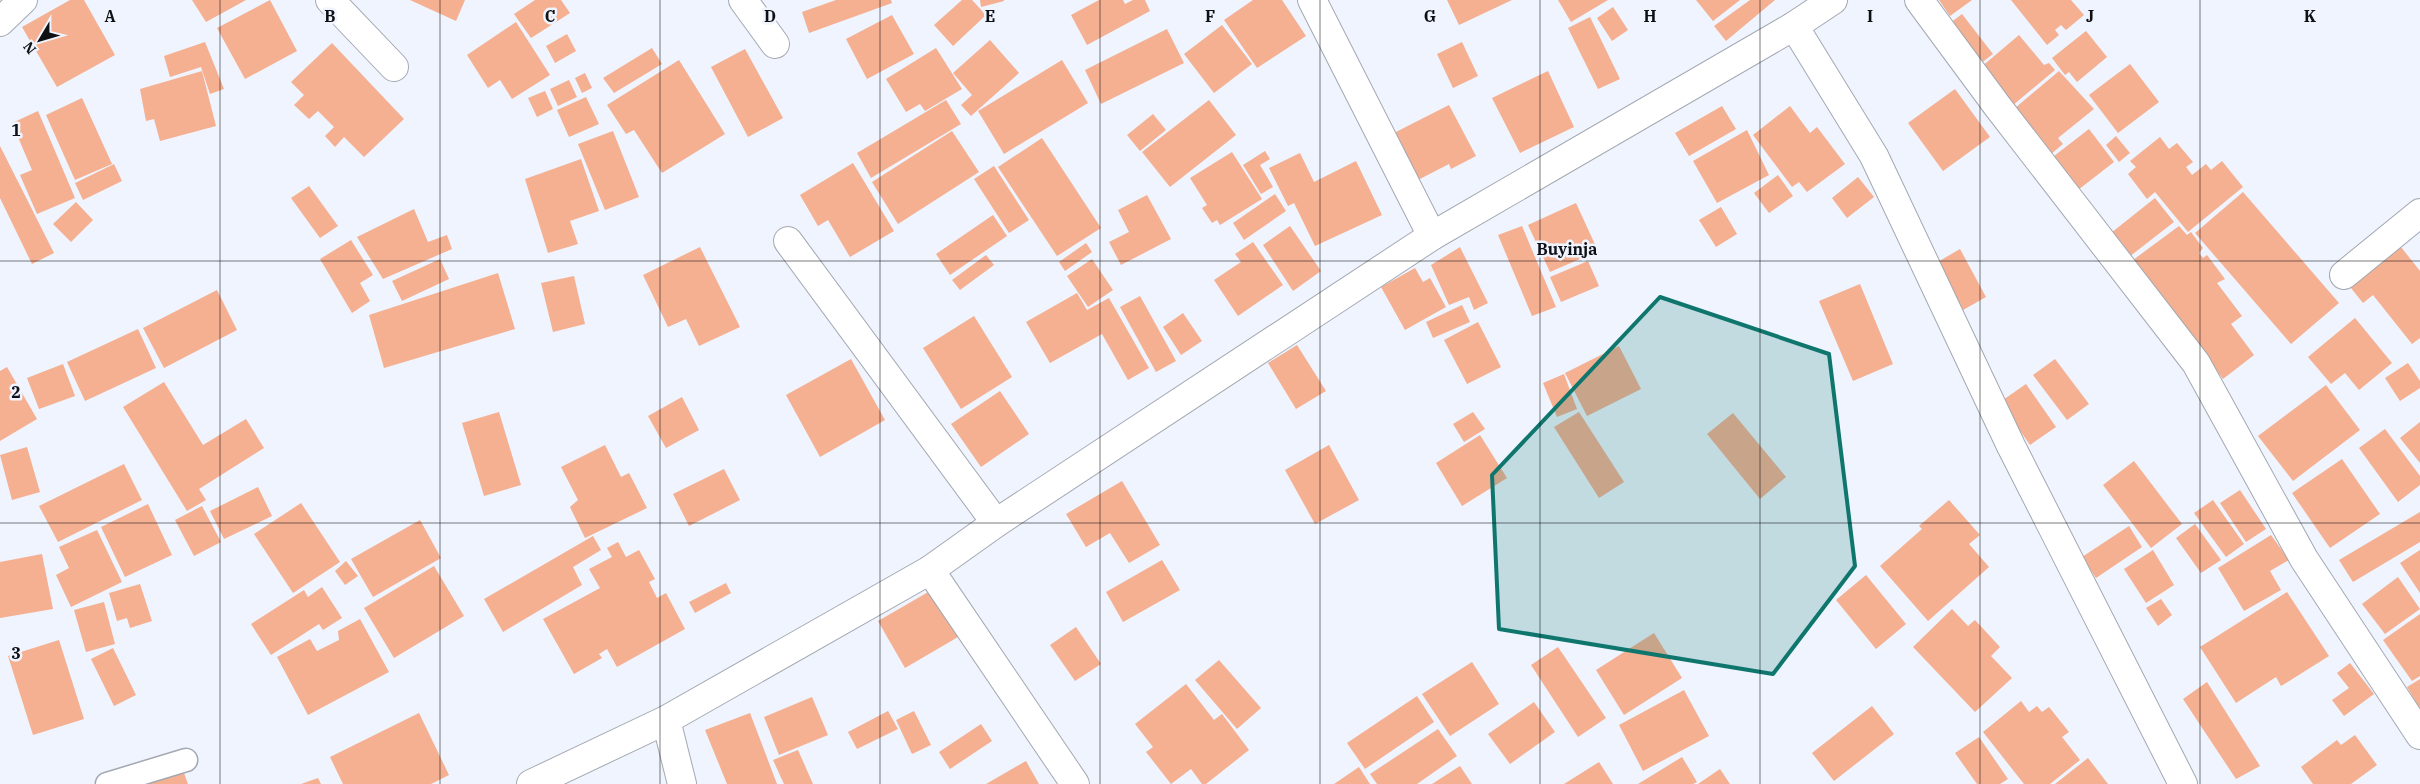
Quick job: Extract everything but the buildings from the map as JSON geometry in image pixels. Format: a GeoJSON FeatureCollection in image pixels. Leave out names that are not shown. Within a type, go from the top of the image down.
{"type":"FeatureCollection","features":[{"type":"Feature","properties":{"kind":"street"},"geometry":{"type":"LineString","coordinates":[[0,22],[23,0]]}},
{"type":"Feature","properties":{"kind":"street"},"geometry":{"type":"LineString","coordinates":[[330,0],[394,67]]}},
{"type":"Feature","properties":{"kind":"street"},"geometry":{"type":"LineString","coordinates":[[743,0],[775,44]]}},
{"type":"Feature","properties":{"kind":"street"},"geometry":{"type":"LineString","coordinates":[[1312,0],[1432,236]]}},
{"type":"Feature","properties":{"kind":"street"},"geometry":{"type":"LineString","coordinates":[[531,784],[666,720],[930,570],[996,523],[1432,236],[1794,26],[1833,0]]}},
{"type":"Feature","properties":{"kind":"street"},"geometry":{"type":"LineString","coordinates":[[1918,0],[1998,107],[2196,363],[2304,559],[2420,735]]}},
{"type":"Feature","properties":{"kind":"street"},"geometry":{"type":"LineString","coordinates":[[1794,26],[1874,156],[2011,446],[2183,784]]}},
{"type":"Feature","properties":{"kind":"street"},"geometry":{"type":"LineString","coordinates":[[2344,275],[2420,213]]}},
{"type":"Feature","properties":{"kind":"street"},"geometry":{"type":"LineString","coordinates":[[788,241],[996,523]]}},
{"type":"Feature","properties":{"kind":"street"},"geometry":{"type":"LineString","coordinates":[[930,570],[1076,784]]}},
{"type":"Feature","properties":{"kind":"street"},"geometry":{"type":"LineString","coordinates":[[666,720],[682,784]]}},
{"type":"Feature","properties":{"kind":"lane"},"geometry":{"type":"LineString","coordinates":[[107,784],[186,760]]}},
{"type":"Feature","properties":{"kind":"highlighted area"},"geometry":{"type":"Polygon","coordinates":[[[1660,297],[1829,354],[1855,566],[1773,674],[1499,629],[1492,475],[1660,297]]]}},
{"type":"Feature","properties":{"kind":"district","name":"Buyinja"},"geometry":{"type":"Point","coordinates":[1567,249]}}]}
